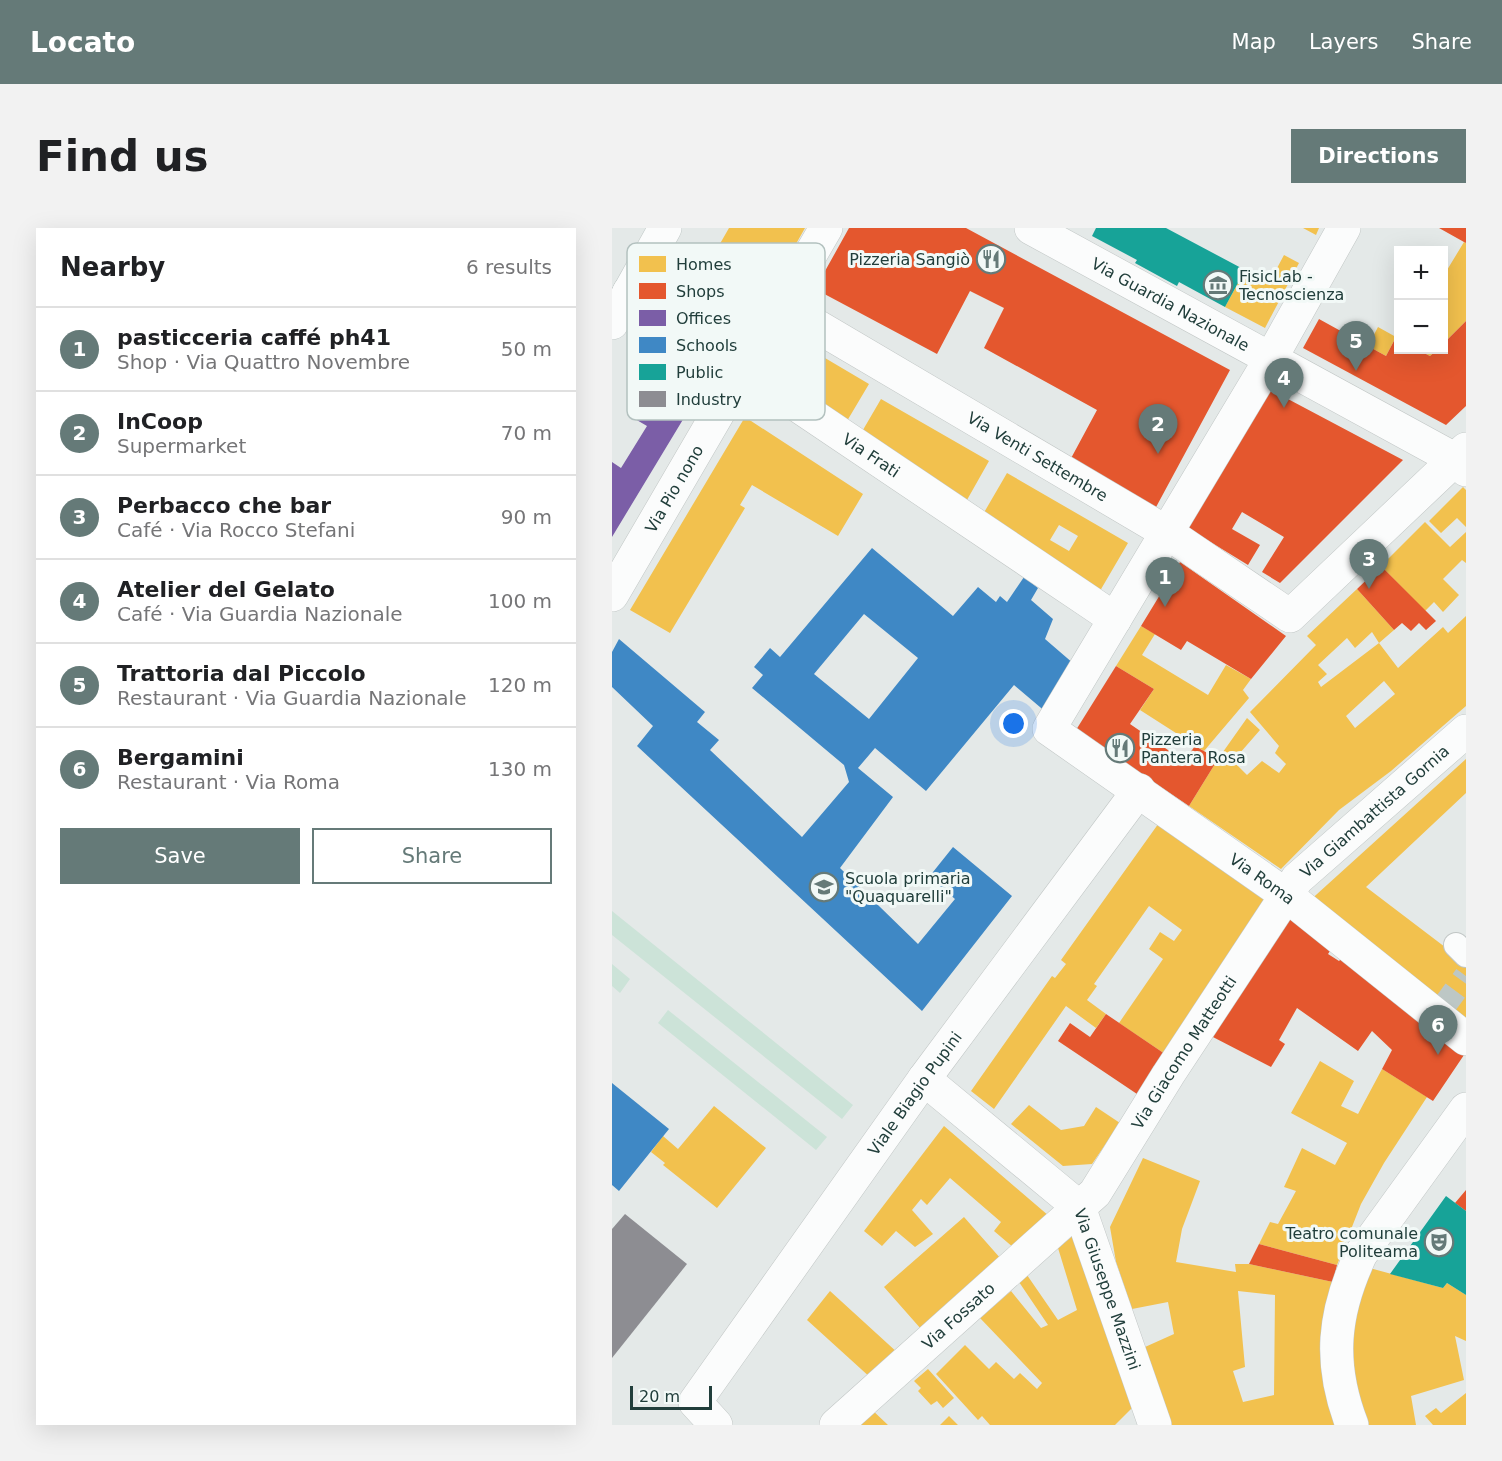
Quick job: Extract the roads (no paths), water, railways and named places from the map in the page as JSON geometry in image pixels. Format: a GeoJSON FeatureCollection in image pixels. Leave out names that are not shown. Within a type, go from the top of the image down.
{"type":"FeatureCollection","features":[{"type":"Feature","properties":{"kind":"street"},"geometry":{"type":"LineString","coordinates":[[657,243],[665,228]]}},
{"type":"Feature","properties":{"kind":"street","name":"Via Pio nono"},"geometry":{"type":"LineString","coordinates":[[817,243],[826,228]]}},
{"type":"Feature","properties":{"kind":"street","name":"Via Guardia Nazionale"},"geometry":{"type":"LineString","coordinates":[[1031,228],[1270,360],[1463,460]]}},
{"type":"Feature","properties":{"kind":"street"},"geometry":{"type":"LineString","coordinates":[[1115,618],[1270,360],[1344,228]]}},
{"type":"Feature","properties":{"kind":"street"},"geometry":{"type":"LineString","coordinates":[[612,323],[627,296]]}},
{"type":"Feature","properties":{"kind":"street","name":"Via Venti Settembre"},"geometry":{"type":"LineString","coordinates":[[825,331],[1166,532],[1290,616],[1463,460]]}},
{"type":"Feature","properties":{"kind":"street","name":"Via Pio nono"},"geometry":{"type":"LineString","coordinates":[[612,595],[714,420]]}},
{"type":"Feature","properties":{"kind":"street","name":"Via Frati"},"geometry":{"type":"LineString","coordinates":[[820,420],[1115,618]]}},
{"type":"Feature","properties":{"kind":"street","name":"Via Roma"},"geometry":{"type":"LineString","coordinates":[[1115,618],[1049,729],[1286,895],[1439,1013],[1466,1039]]}},
{"type":"Feature","properties":{"kind":"street","name":"Via Giambattista Gornia"},"geometry":{"type":"LineString","coordinates":[[1286,895],[1297,879],[1466,730]]}},
{"type":"Feature","properties":{"kind":"street","name":"Viale Biagio Pupini"},"geometry":{"type":"LineString","coordinates":[[706,1414],[924,1079],[1139,790]]}},
{"type":"Feature","properties":{"kind":"street","name":"Via Giacomo Matteotti"},"geometry":{"type":"LineString","coordinates":[[1079,1207],[1095,1193],[1168,1075],[1286,895]]}},
{"type":"Feature","properties":{"kind":"street","name":"Via Giuseppe Mazzini"},"geometry":{"type":"LineString","coordinates":[[924,1079],[1079,1207],[1153,1424]]}},
{"type":"Feature","properties":{"kind":"street"},"geometry":{"type":"LineString","coordinates":[[1352,1425],[1341,1390],[1336,1361],[1337,1327],[1353,1271],[1361,1254],[1466,1109]]}},
{"type":"Feature","properties":{"kind":"street","name":"Via Fossato"},"geometry":{"type":"LineString","coordinates":[[836,1425],[1079,1207]]}},
{"type":"Feature","properties":{"kind":"tunnel"},"geometry":{"type":"LineString","coordinates":[[1441,1010],[1466,976]]}},
{"type":"Feature","properties":{"kind":"place","name":"Pizzeria Sangiò"},"geometry":{"type":"Point","coordinates":[991,259]}},
{"type":"Feature","properties":{"kind":"place","name":"FisicLab - Tecnoscienza"},"geometry":{"type":"Point","coordinates":[1218,285]}},
{"type":"Feature","properties":{"kind":"place","name":"Trattoria dal Piccolo"},"geometry":{"type":"Point","coordinates":[1356,371]}},
{"type":"Feature","properties":{"kind":"place","name":"Atelier del Gelato"},"geometry":{"type":"Point","coordinates":[1284,408]}},
{"type":"Feature","properties":{"kind":"place","name":"InCoop"},"geometry":{"type":"Point","coordinates":[1158,454]}},
{"type":"Feature","properties":{"kind":"place","name":"Perbacco che bar"},"geometry":{"type":"Point","coordinates":[1369,589]}},
{"type":"Feature","properties":{"kind":"place","name":"pasticceria caffé ph41"},"geometry":{"type":"Point","coordinates":[1165,607]}},
{"type":"Feature","properties":{"kind":"place","name":"Pizzeria Pantera Rosa"},"geometry":{"type":"Point","coordinates":[1120,748]}},
{"type":"Feature","properties":{"kind":"place","name":"Scuola primaria \"Quaquarelli\""},"geometry":{"type":"Point","coordinates":[824,887]}},
{"type":"Feature","properties":{"kind":"place","name":"Bergamini"},"geometry":{"type":"Point","coordinates":[1438,1055]}},
{"type":"Feature","properties":{"kind":"place","name":"Teatro comunale Politeama"},"geometry":{"type":"Point","coordinates":[1439,1242]}}]}
